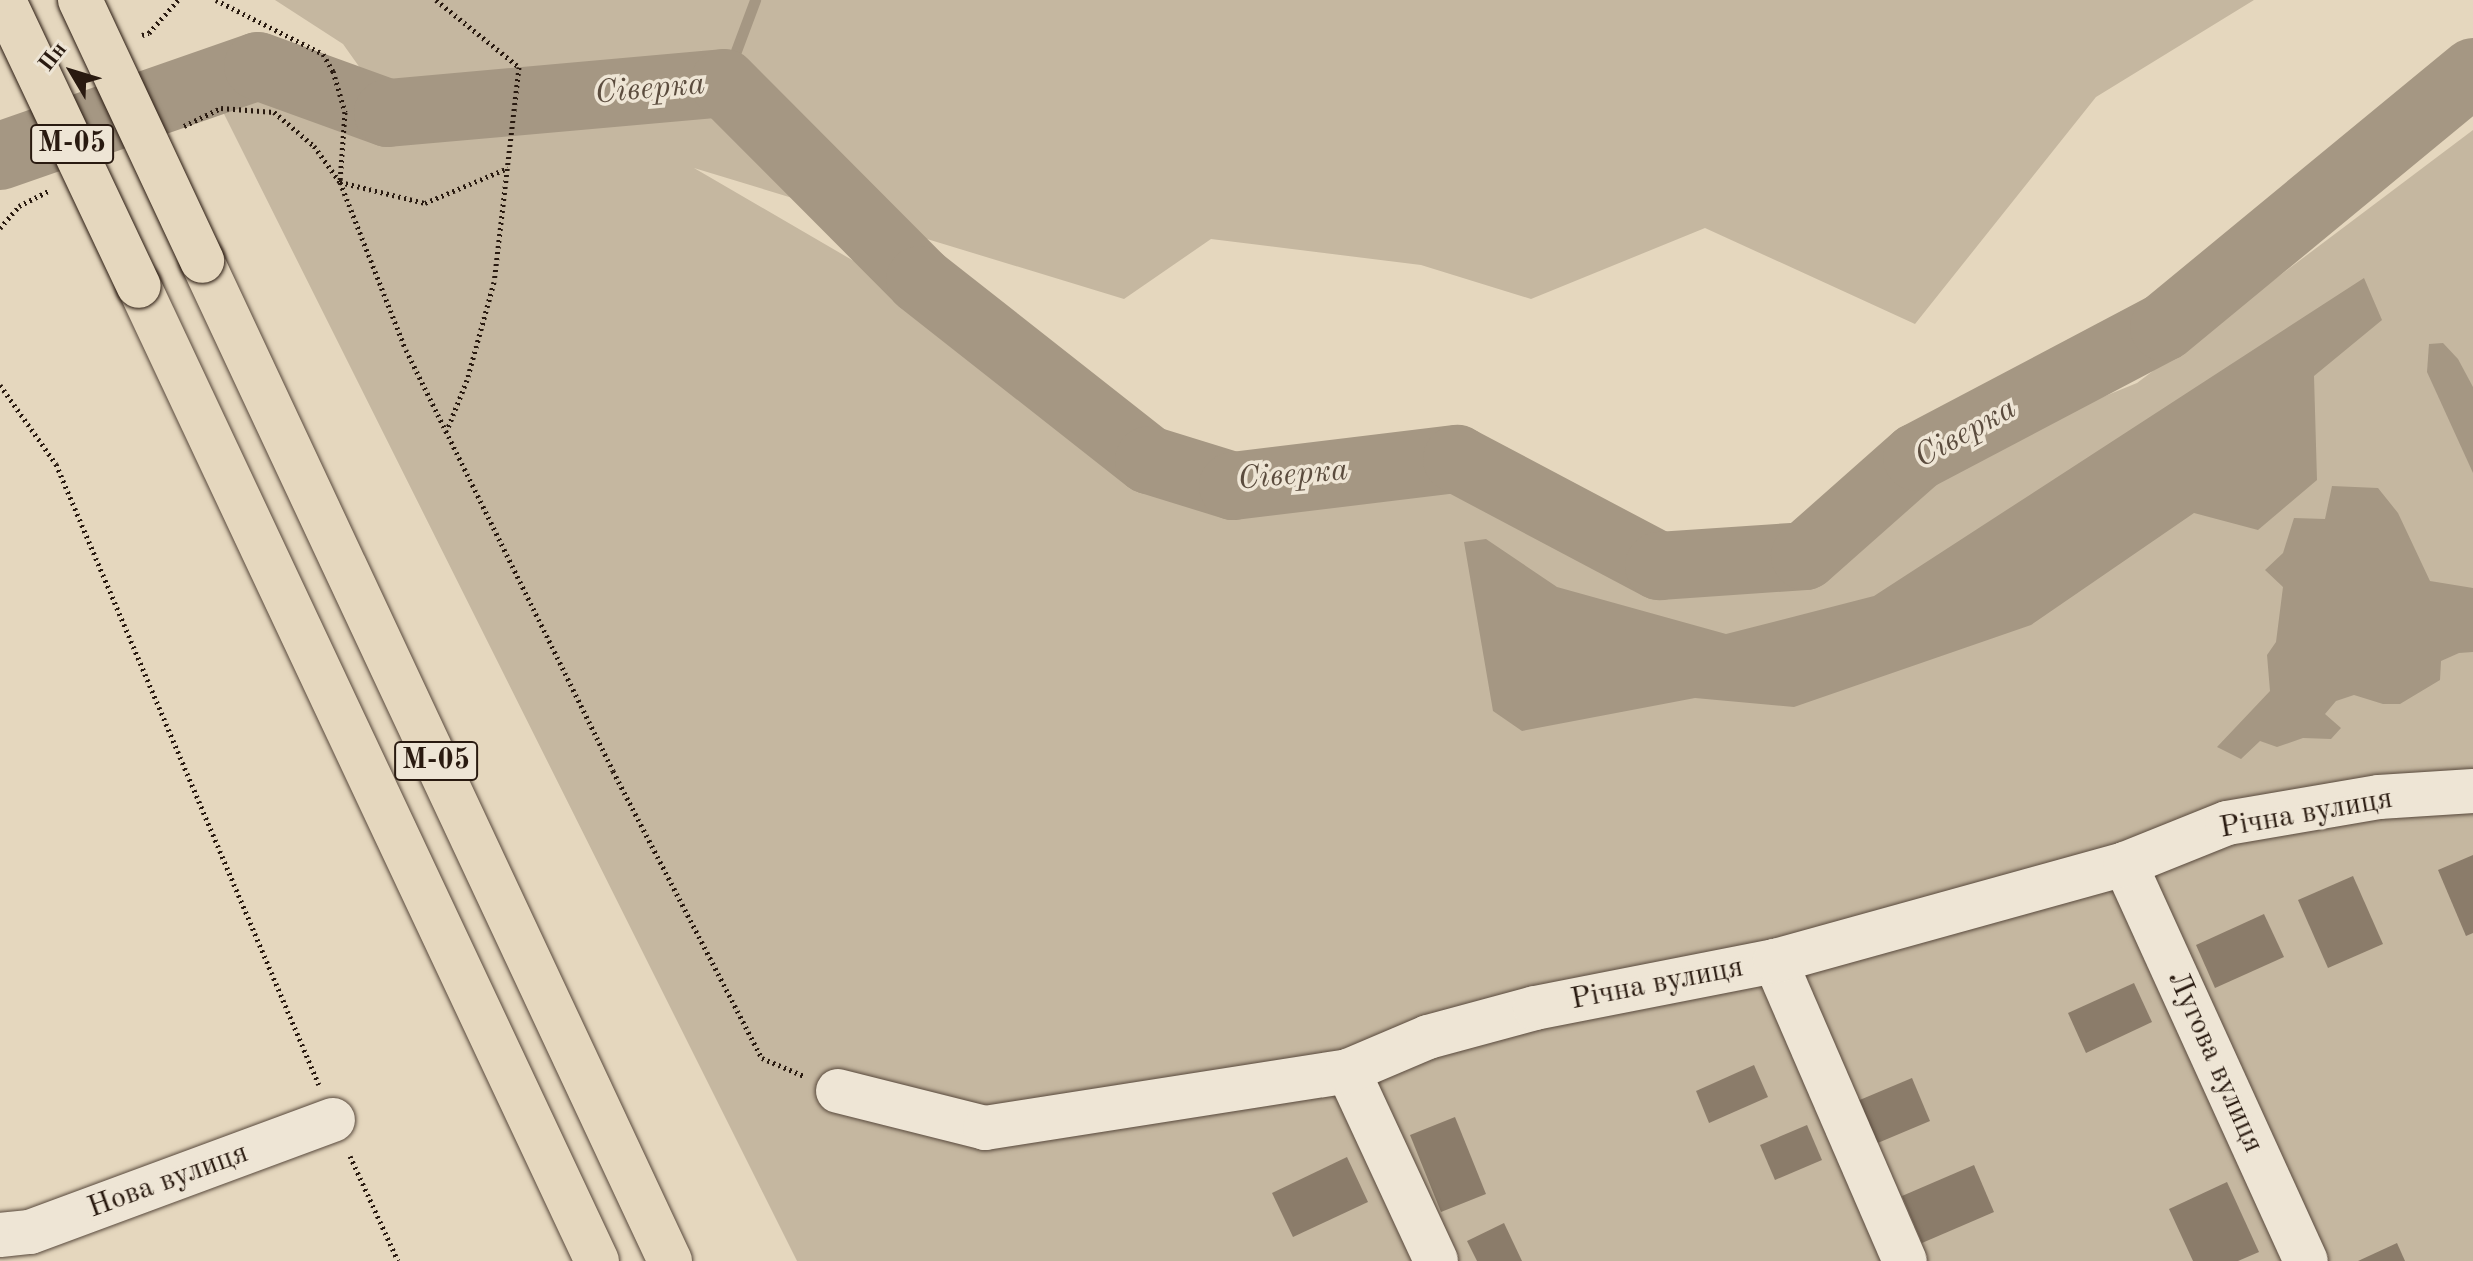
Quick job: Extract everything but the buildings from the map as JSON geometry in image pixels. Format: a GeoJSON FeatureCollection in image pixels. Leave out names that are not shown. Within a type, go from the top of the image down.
{"type":"FeatureCollection","features":[{"type":"Feature","properties":{"kind":"highway","name":"М-05"},"geometry":{"type":"LineString","coordinates":[[4,0],[597,1261]]}},
{"type":"Feature","properties":{"kind":"highway","name":"М-05"},"geometry":{"type":"LineString","coordinates":[[80,0],[670,1261]]}},
{"type":"Feature","properties":{"kind":"street","name":"Річна вулиця"},"geometry":{"type":"LineString","coordinates":[[838,1091],[985,1128],[1348,1071],[1428,1037],[1535,1008],[1775,961],[2125,864],[2227,823],[2379,797],[2473,791]]}},
{"type":"Feature","properties":{"kind":"street","name":"Лугова вулиця"},"geometry":{"type":"LineString","coordinates":[[2125,864],[2306,1261]]}},
{"type":"Feature","properties":{"kind":"street"},"geometry":{"type":"LineString","coordinates":[[1775,961],[1905,1261]]}},
{"type":"Feature","properties":{"kind":"street"},"geometry":{"type":"LineString","coordinates":[[1348,1071],[1436,1261]]}},
{"type":"Feature","properties":{"kind":"street","name":"Нова вулиця"},"geometry":{"type":"LineString","coordinates":[[0,1235],[30,1232],[333,1120]]}},
{"type":"Feature","properties":{"kind":"path"},"geometry":{"type":"LineString","coordinates":[[216,0],[323,54],[333,71],[345,112],[340,182]]}},
{"type":"Feature","properties":{"kind":"path"},"geometry":{"type":"LineString","coordinates":[[436,0],[519,67],[494,282],[467,380],[447,432]]}},
{"type":"Feature","properties":{"kind":"path"},"geometry":{"type":"LineString","coordinates":[[181,127],[221,108],[274,112],[314,146],[340,182],[406,350],[613,771],[762,1058],[838,1091]]}},
{"type":"Feature","properties":{"kind":"path"},"geometry":{"type":"LineString","coordinates":[[340,182],[425,203],[508,167]]}},
{"type":"Feature","properties":{"kind":"path"},"geometry":{"type":"LineString","coordinates":[[0,228],[19,206],[60,186]]}},
{"type":"Feature","properties":{"kind":"path"},"geometry":{"type":"LineString","coordinates":[[0,385],[56,464],[333,1120],[398,1261]]}},
{"type":"Feature","properties":{"kind":"shaded area"},"geometry":{"type":"Polygon","coordinates":[[[275,0],[2254,0],[2096,97],[1915,324],[1705,228],[1531,299],[1421,265],[1211,239],[1124,299],[694,168],[859,264],[1109,460],[1224,505],[1447,487],[1660,590],[1807,589],[1975,449],[2137,383],[2473,130],[2473,1261],[797,1261],[221,108],[258,66],[380,96],[343,44],[275,0]]]}},
{"type":"Feature","properties":{"kind":"shaded area"},"geometry":{"type":"Polygon","coordinates":[[[2364,278],[2382,320],[2314,376],[2317,480],[2258,530],[2194,513],[2031,625],[1794,707],[1695,698],[1522,731],[1493,711],[1464,542],[1486,539],[1557,587],[1726,634],[1874,596],[2364,278]]]}},
{"type":"Feature","properties":{"kind":"shaded area"},"geometry":{"type":"Polygon","coordinates":[[[2443,343],[2458,359],[2473,387],[2473,473],[2427,372],[2429,344],[2443,343]]]}},
{"type":"Feature","properties":{"kind":"shaded area"},"geometry":{"type":"Polygon","coordinates":[[[2332,486],[2378,488],[2398,513],[2430,581],[2473,588],[2473,652],[2459,653],[2441,661],[2440,680],[2400,704],[2383,704],[2354,695],[2336,701],[2325,714],[2341,728],[2331,739],[2303,738],[2277,747],[2260,741],[2241,759],[2217,747],[2270,691],[2267,655],[2276,642],[2283,587],[2265,570],[2283,553],[2294,518],[2325,519],[2332,486]]]}},
{"type":"Feature","properties":{"kind":"waterway"},"geometry":{"type":"LineString","coordinates":[[724,83],[755,0]]}},
{"type":"Feature","properties":{"kind":"waterway","name":"Сіверка"},"geometry":{"type":"LineString","coordinates":[[0,156],[258,66],[388,113],[724,83],[920,280],[1149,460],[1233,486],[1457,459],[1659,566],[1805,556],[1917,457],[2164,327],[2473,72]]}}]}
